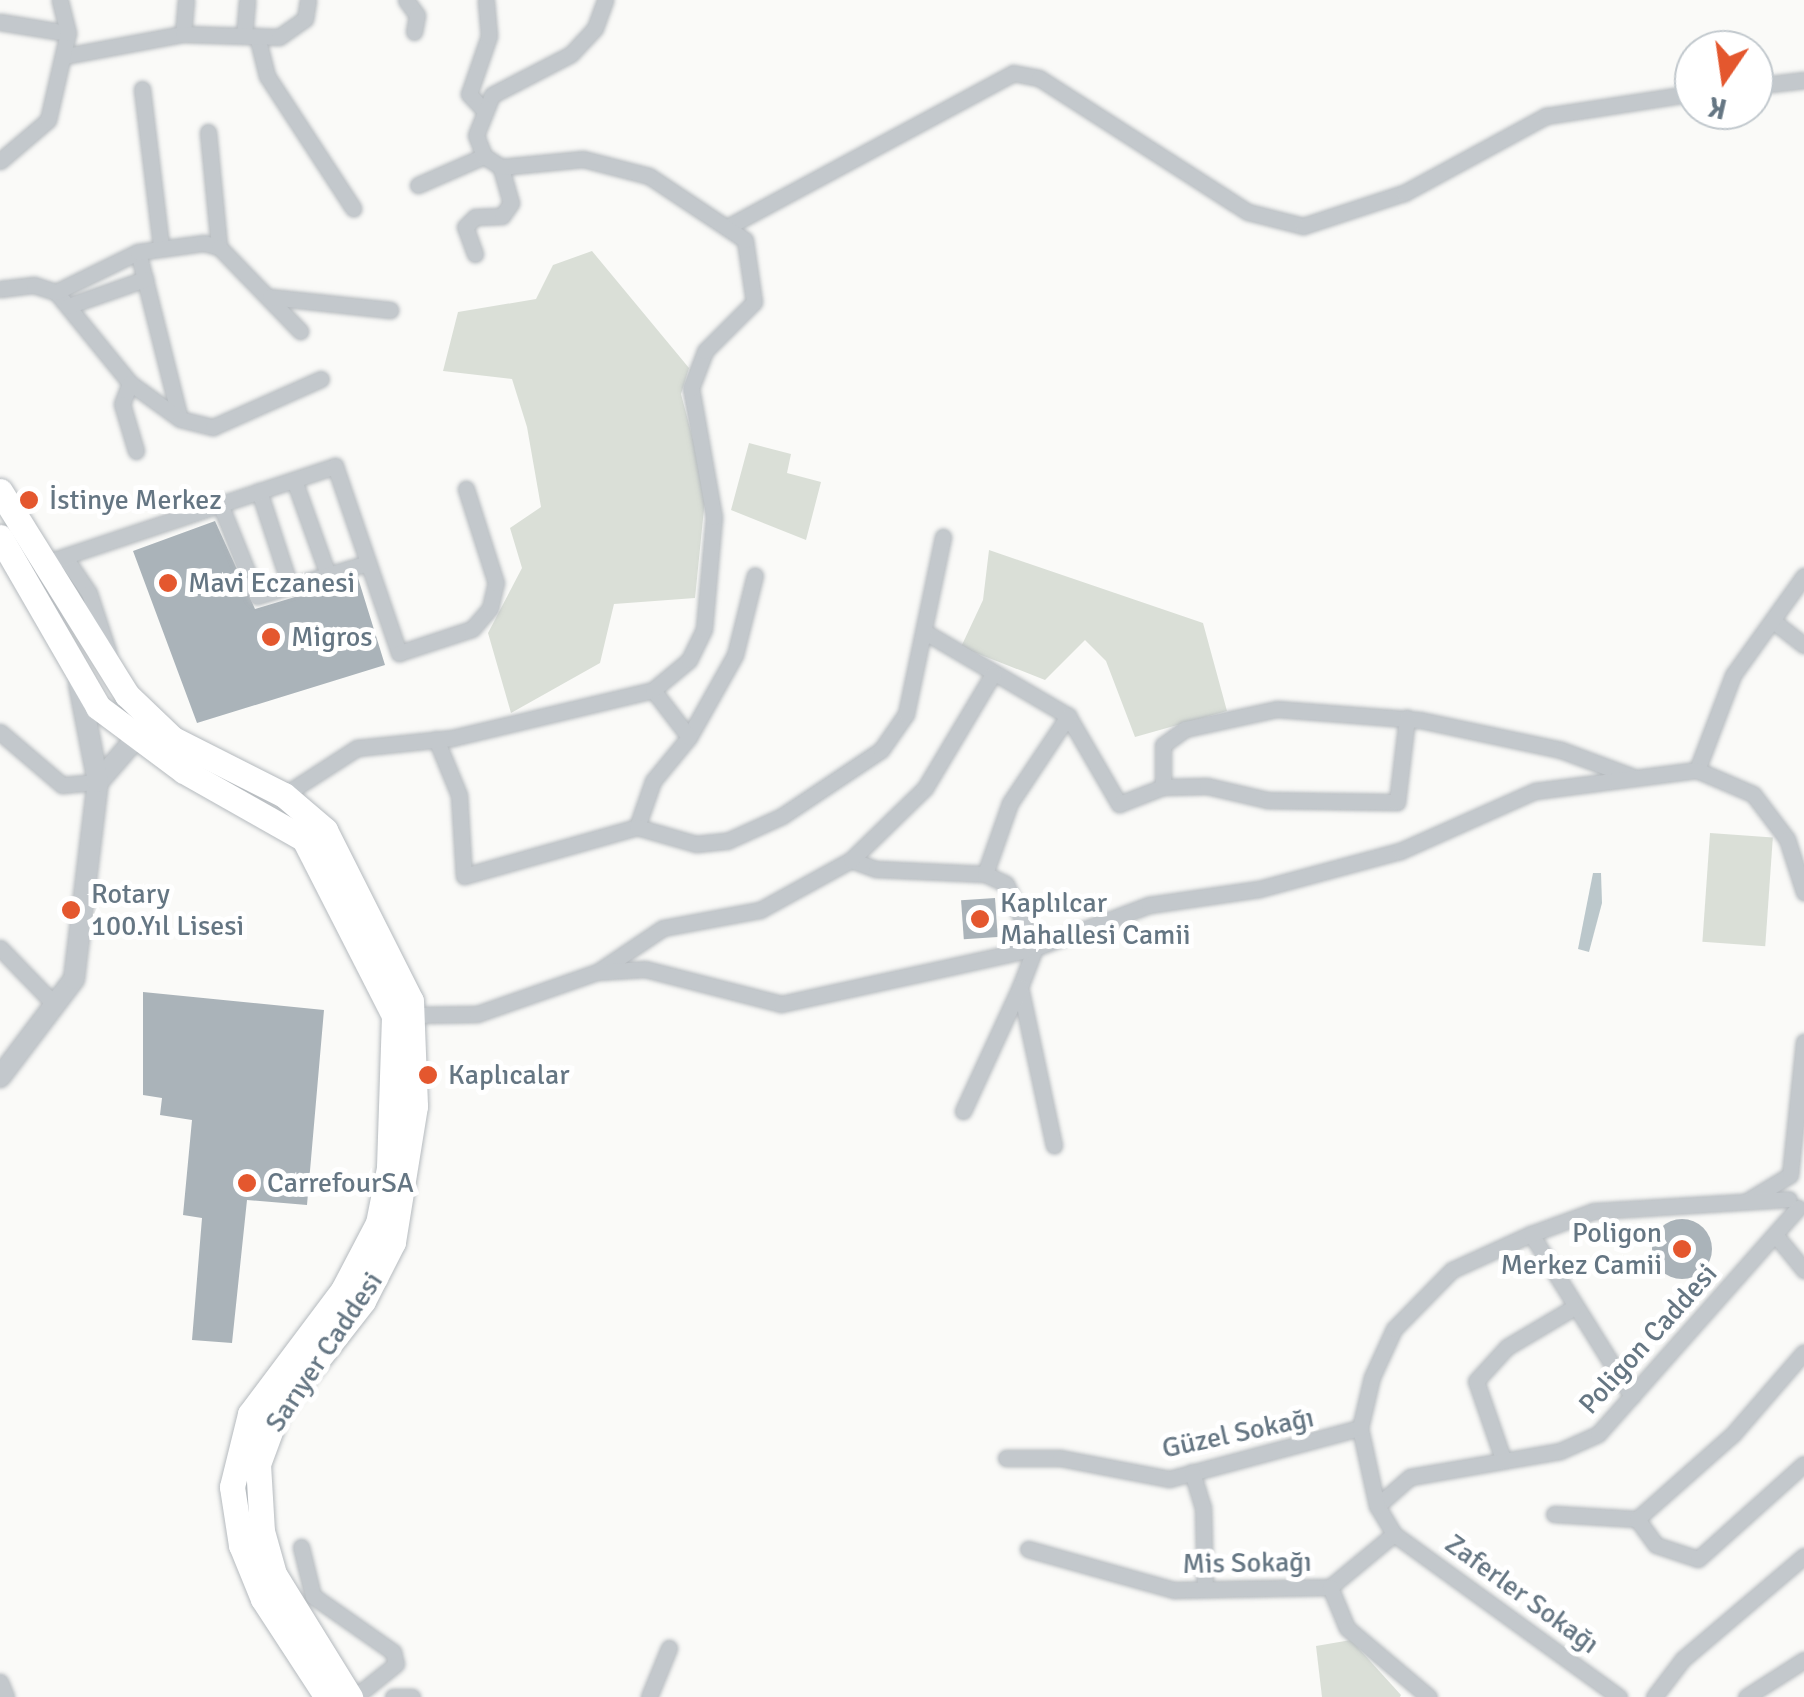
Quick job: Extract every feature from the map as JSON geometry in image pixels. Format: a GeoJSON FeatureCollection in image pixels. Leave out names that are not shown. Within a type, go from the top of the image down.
{"type":"FeatureCollection","features":[{"type":"Feature","properties":{"kind":"main road","name":"Sarıyer Caddesi"},"geometry":{"type":"LineString","coordinates":[[0,491],[56,561],[127,695],[193,752],[278,804],[340,853],[405,1016],[415,1106],[393,1242],[363,1301],[278,1410],[258,1464],[262,1531],[274,1574],[352,1697]]}},
{"type":"Feature","properties":{"kind":"main road","name":"Sarıyer Caddesi"},"geometry":{"type":"LineString","coordinates":[[0,537],[80,684],[136,738],[278,804]]}},
{"type":"Feature","properties":{"kind":"main road"},"geometry":{"type":"LineString","coordinates":[[20,575],[56,561]]}},
{"type":"Feature","properties":{"kind":"main road"},"geometry":{"type":"LineString","coordinates":[[80,684],[94,682],[110,666]]}},
{"type":"Feature","properties":{"kind":"main road"},"geometry":{"type":"LineString","coordinates":[[127,695],[136,738]]}},
{"type":"Feature","properties":{"kind":"main road","name":"Sarıyer Caddesi"},"geometry":{"type":"LineString","coordinates":[[327,1697],[264,1599],[241,1545],[232,1487],[250,1414],[343,1290],[378,1223],[389,1168],[405,1016]]}},
{"type":"Feature","properties":{"kind":"street"},"geometry":{"type":"LineString","coordinates":[[0,161],[48,120],[68,33],[60,0]]}},
{"type":"Feature","properties":{"kind":"street"},"geometry":{"type":"LineString","coordinates":[[183,34],[186,0]]}},
{"type":"Feature","properties":{"kind":"street"},"geometry":{"type":"LineString","coordinates":[[247,0],[250,36],[267,76],[352,208]]}},
{"type":"Feature","properties":{"kind":"street"},"geometry":{"type":"LineString","coordinates":[[65,56],[183,34],[250,36],[295,31],[308,0]]}},
{"type":"Feature","properties":{"kind":"street"},"geometry":{"type":"LineString","coordinates":[[406,0],[416,15],[414,32]]}},
{"type":"Feature","properties":{"kind":"street"},"geometry":{"type":"LineString","coordinates":[[481,107],[469,94],[489,36],[486,0]]}},
{"type":"Feature","properties":{"kind":"street"},"geometry":{"type":"LineString","coordinates":[[476,254],[466,227],[474,217],[502,216],[512,203],[501,167],[484,156],[476,135],[481,107],[571,54],[595,28],[605,0]]}},
{"type":"Feature","properties":{"kind":"street"},"geometry":{"type":"LineString","coordinates":[[0,22],[68,33]]}},
{"type":"Feature","properties":{"kind":"street"},"geometry":{"type":"LineString","coordinates":[[731,226],[1012,73],[1039,78],[1248,212],[1303,226],[1404,193],[1546,116],[1674,96]]}},
{"type":"Feature","properties":{"kind":"street"},"geometry":{"type":"LineString","coordinates":[[1774,84],[1804,80]]}},
{"type":"Feature","properties":{"kind":"street"},"geometry":{"type":"LineString","coordinates":[[142,89],[161,247]]}},
{"type":"Feature","properties":{"kind":"street"},"geometry":{"type":"LineString","coordinates":[[208,132],[220,247],[300,330]]}},
{"type":"Feature","properties":{"kind":"street"},"geometry":{"type":"LineString","coordinates":[[418,186],[484,156]]}},
{"type":"Feature","properties":{"kind":"street"},"geometry":{"type":"LineString","coordinates":[[278,804],[357,748],[436,739],[653,690],[689,660],[704,629],[714,517],[691,388],[705,350],[749,312],[757,287],[745,240],[731,226],[616,164],[559,158],[501,167]]}},
{"type":"Feature","properties":{"kind":"street"},"geometry":{"type":"LineString","coordinates":[[56,292],[138,252],[161,247],[220,247]]}},
{"type":"Feature","properties":{"kind":"street"},"geometry":{"type":"LineString","coordinates":[[138,252],[180,419]]}},
{"type":"Feature","properties":{"kind":"street"},"geometry":{"type":"LineString","coordinates":[[68,306],[145,279]]}},
{"type":"Feature","properties":{"kind":"street"},"geometry":{"type":"LineString","coordinates":[[0,289],[34,285],[56,292],[130,383],[180,419],[214,427],[321,379]]}},
{"type":"Feature","properties":{"kind":"street"},"geometry":{"type":"LineString","coordinates":[[270,297],[390,310]]}},
{"type":"Feature","properties":{"kind":"street"},"geometry":{"type":"LineString","coordinates":[[130,383],[122,404],[136,451]]}},
{"type":"Feature","properties":{"kind":"street"},"geometry":{"type":"LineString","coordinates":[[56,561],[334,466],[398,653],[472,629],[490,608],[496,583],[466,490]]}},
{"type":"Feature","properties":{"kind":"street"},"geometry":{"type":"LineString","coordinates":[[294,480],[328,575]]}},
{"type":"Feature","properties":{"kind":"street"},"geometry":{"type":"LineString","coordinates":[[259,491],[290,586]]}},
{"type":"Feature","properties":{"kind":"street"},"geometry":{"type":"LineString","coordinates":[[220,504],[257,596],[368,563]]}},
{"type":"Feature","properties":{"kind":"street"},"geometry":{"type":"LineString","coordinates":[[436,739],[459,795],[464,876],[637,827],[684,842],[726,841],[845,778],[882,750],[906,714],[943,537]]}},
{"type":"Feature","properties":{"kind":"street"},"geometry":{"type":"LineString","coordinates":[[637,827],[653,781],[689,737],[736,655],[755,575]]}},
{"type":"Feature","properties":{"kind":"street"},"geometry":{"type":"LineString","coordinates":[[1697,770],[1734,675],[1804,576]]}},
{"type":"Feature","properties":{"kind":"street"},"geometry":{"type":"LineString","coordinates":[[1772,621],[1804,645]]}},
{"type":"Feature","properties":{"kind":"street"},"geometry":{"type":"LineString","coordinates":[[925,632],[1068,716],[1113,803],[1163,787],[1207,786],[1267,800],[1397,802],[1407,718]]}},
{"type":"Feature","properties":{"kind":"street"},"geometry":{"type":"LineString","coordinates":[[405,1016],[477,1014],[597,972],[663,928],[760,910],[851,860],[925,788],[993,674]]}},
{"type":"Feature","properties":{"kind":"street"},"geometry":{"type":"LineString","coordinates":[[0,1077],[74,980],[98,782],[80,684]]}},
{"type":"Feature","properties":{"kind":"street"},"geometry":{"type":"LineString","coordinates":[[653,690],[689,737]]}},
{"type":"Feature","properties":{"kind":"street"},"geometry":{"type":"LineString","coordinates":[[1163,787],[1163,745],[1186,730],[1277,709],[1407,718],[1561,750],[1635,778]]}},
{"type":"Feature","properties":{"kind":"street"},"geometry":{"type":"LineString","coordinates":[[984,874],[1010,803],[1068,716]]}},
{"type":"Feature","properties":{"kind":"street"},"geometry":{"type":"LineString","coordinates":[[0,732],[62,786],[98,782],[136,738]]}},
{"type":"Feature","properties":{"kind":"street"},"geometry":{"type":"LineString","coordinates":[[597,972],[645,969],[781,1004],[1035,948],[1149,905],[1259,889],[1400,851],[1535,791],[1697,770],[1753,794],[1788,838],[1804,892]]}},
{"type":"Feature","properties":{"kind":"street"},"geometry":{"type":"LineString","coordinates":[[851,860],[876,869],[984,874],[1006,884],[1035,948],[963,1111]]}},
{"type":"Feature","properties":{"kind":"street"},"geometry":{"type":"LineString","coordinates":[[0,948],[55,1005]]}},
{"type":"Feature","properties":{"kind":"street"},"geometry":{"type":"LineString","coordinates":[[1020,988],[1054,1145]]}},
{"type":"Feature","properties":{"kind":"street"},"geometry":{"type":"LineString","coordinates":[[1394,1534],[1377,1506],[1360,1428],[1394,1329],[1452,1270],[1594,1211],[1797,1205],[1804,1042]]}},
{"type":"Feature","properties":{"kind":"street"},"geometry":{"type":"LineString","coordinates":[[1798,1121],[1804,1138]]}},
{"type":"Feature","properties":{"kind":"street"},"geometry":{"type":"LineString","coordinates":[[1740,1205],[1797,1171]]}},
{"type":"Feature","properties":{"kind":"street","name":"Poligon Caddesi"},"geometry":{"type":"LineString","coordinates":[[1377,1506],[1410,1477],[1502,1456],[1560,1451],[1598,1434],[1777,1237],[1797,1205]]}},
{"type":"Feature","properties":{"kind":"street"},"geometry":{"type":"LineString","coordinates":[[1531,1234],[1572,1308],[1632,1396]]}},
{"type":"Feature","properties":{"kind":"street"},"geometry":{"type":"LineString","coordinates":[[1777,1237],[1804,1270]]}},
{"type":"Feature","properties":{"kind":"street"},"geometry":{"type":"LineString","coordinates":[[1502,1456],[1476,1381],[1507,1347],[1572,1308]]}},
{"type":"Feature","properties":{"kind":"street"},"geometry":{"type":"LineString","coordinates":[[1554,1514],[1637,1519],[1733,1434],[1804,1352]]}},
{"type":"Feature","properties":{"kind":"street","name":"Güzel Sokağı"},"geometry":{"type":"LineString","coordinates":[[1006,1458],[1060,1458],[1168,1479],[1360,1428]]}},
{"type":"Feature","properties":{"kind":"street"},"geometry":{"type":"LineString","coordinates":[[1637,1519],[1656,1545],[1698,1558],[1804,1464]]}},
{"type":"Feature","properties":{"kind":"street"},"geometry":{"type":"LineString","coordinates":[[1192,1472],[1203,1507],[1205,1588]]}},
{"type":"Feature","properties":{"kind":"street","name":"Mis Sokağı"},"geometry":{"type":"LineString","coordinates":[[1028,1549],[1100,1574],[1205,1588],[1330,1586],[1394,1534]]}},
{"type":"Feature","properties":{"kind":"street","name":"Zaferler Sokağı"},"geometry":{"type":"LineString","coordinates":[[1394,1534],[1619,1697]]}},
{"type":"Feature","properties":{"kind":"street"},"geometry":{"type":"LineString","coordinates":[[301,1547],[313,1596],[393,1652],[396,1664],[352,1697]]}},
{"type":"Feature","properties":{"kind":"street"},"geometry":{"type":"LineString","coordinates":[[1654,1697],[1683,1659],[1804,1556]]}},
{"type":"Feature","properties":{"kind":"street"},"geometry":{"type":"LineString","coordinates":[[1330,1586],[1347,1628],[1429,1697]]}},
{"type":"Feature","properties":{"kind":"street"},"geometry":{"type":"LineString","coordinates":[[649,1697],[669,1648]]}},
{"type":"Feature","properties":{"kind":"street"},"geometry":{"type":"LineString","coordinates":[[1746,1697],[1804,1660]]}},
{"type":"Feature","properties":{"kind":"street"},"geometry":{"type":"LineString","coordinates":[[0,1682],[6,1697]]}},
{"type":"Feature","properties":{"kind":"street"},"geometry":{"type":"LineString","coordinates":[[393,1697],[412,1697]]}},
{"type":"Feature","properties":{"kind":"shaded area"},"geometry":{"type":"Polygon","coordinates":[[[592,251],[689,368],[681,394],[706,489],[695,598],[614,604],[600,663],[511,713],[488,633],[522,568],[510,528],[541,507],[527,427],[512,379],[443,371],[458,312],[536,299],[553,265],[592,251]]]}},
{"type":"Feature","properties":{"kind":"shaded area"},"geometry":{"type":"Polygon","coordinates":[[[749,443],[791,454],[787,473],[821,482],[806,540],[731,510],[749,443]]]}},
{"type":"Feature","properties":{"kind":"shaded area"},"geometry":{"type":"Polygon","coordinates":[[[989,550],[1203,623],[1227,711],[1135,737],[1106,661],[1085,640],[1045,680],[961,647],[983,600],[989,550]]]}},
{"type":"Feature","properties":{"kind":"shaded area"},"geometry":{"type":"Polygon","coordinates":[[[1710,833],[1773,837],[1765,946],[1702,942],[1710,833]]]}},
{"type":"Feature","properties":{"kind":"shaded area"},"geometry":{"type":"Polygon","coordinates":[[[1593,873],[1601,873],[1602,903],[1589,952],[1578,949],[1593,873]]]}},
{"type":"Feature","properties":{"kind":"shaded area"},"geometry":{"type":"Polygon","coordinates":[[[1351,1640],[1400,1697],[1322,1697],[1316,1646],[1351,1640]]]}},
{"type":"Feature","properties":{"kind":"building","name":"Migros"},"geometry":{"type":"Polygon","coordinates":[[[215,521],[255,609],[358,578],[385,665],[197,723],[133,551],[215,521]]]}},
{"type":"Feature","properties":{"kind":"building","name":"Kaplılcar Mahallesi Camii"},"geometry":{"type":"Polygon","coordinates":[[[995,898],[998,937],[964,939],[961,900],[995,898]]]}},
{"type":"Feature","properties":{"kind":"building","name":"CarrefourSA"},"geometry":{"type":"Polygon","coordinates":[[[143,992],[324,1010],[307,1205],[247,1200],[232,1343],[192,1340],[202,1218],[183,1215],[192,1120],[160,1115],[162,1098],[143,1095],[143,992]]]}},
{"type":"Feature","properties":{"kind":"building","name":"Poligon Merkez Camii"},"geometry":{"type":"Polygon","coordinates":[[[1682,1219],[1703,1228],[1712,1249],[1703,1270],[1682,1279],[1661,1270],[1652,1249],[1661,1228],[1682,1219]]]}},
{"type":"Feature","properties":{"kind":"place","name":"İstinye Merkez"},"geometry":{"type":"Point","coordinates":[29,500]}},
{"type":"Feature","properties":{"kind":"place","name":"Mavi Eczanesi"},"geometry":{"type":"Point","coordinates":[168,583]}},
{"type":"Feature","properties":{"kind":"place","name":"Migros"},"geometry":{"type":"Point","coordinates":[271,637]}},
{"type":"Feature","properties":{"kind":"place","name":"Rotary 100.Yıl Lisesi"},"geometry":{"type":"Point","coordinates":[71,910]}},
{"type":"Feature","properties":{"kind":"place","name":"Kaplılcar Mahallesi Camii"},"geometry":{"type":"Point","coordinates":[980,919]}},
{"type":"Feature","properties":{"kind":"place","name":"Kaplıcalar"},"geometry":{"type":"Point","coordinates":[428,1075]}},
{"type":"Feature","properties":{"kind":"place","name":"CarrefourSA"},"geometry":{"type":"Point","coordinates":[247,1183]}},
{"type":"Feature","properties":{"kind":"place","name":"Poligon Merkez Camii"},"geometry":{"type":"Point","coordinates":[1682,1249]}}]}
